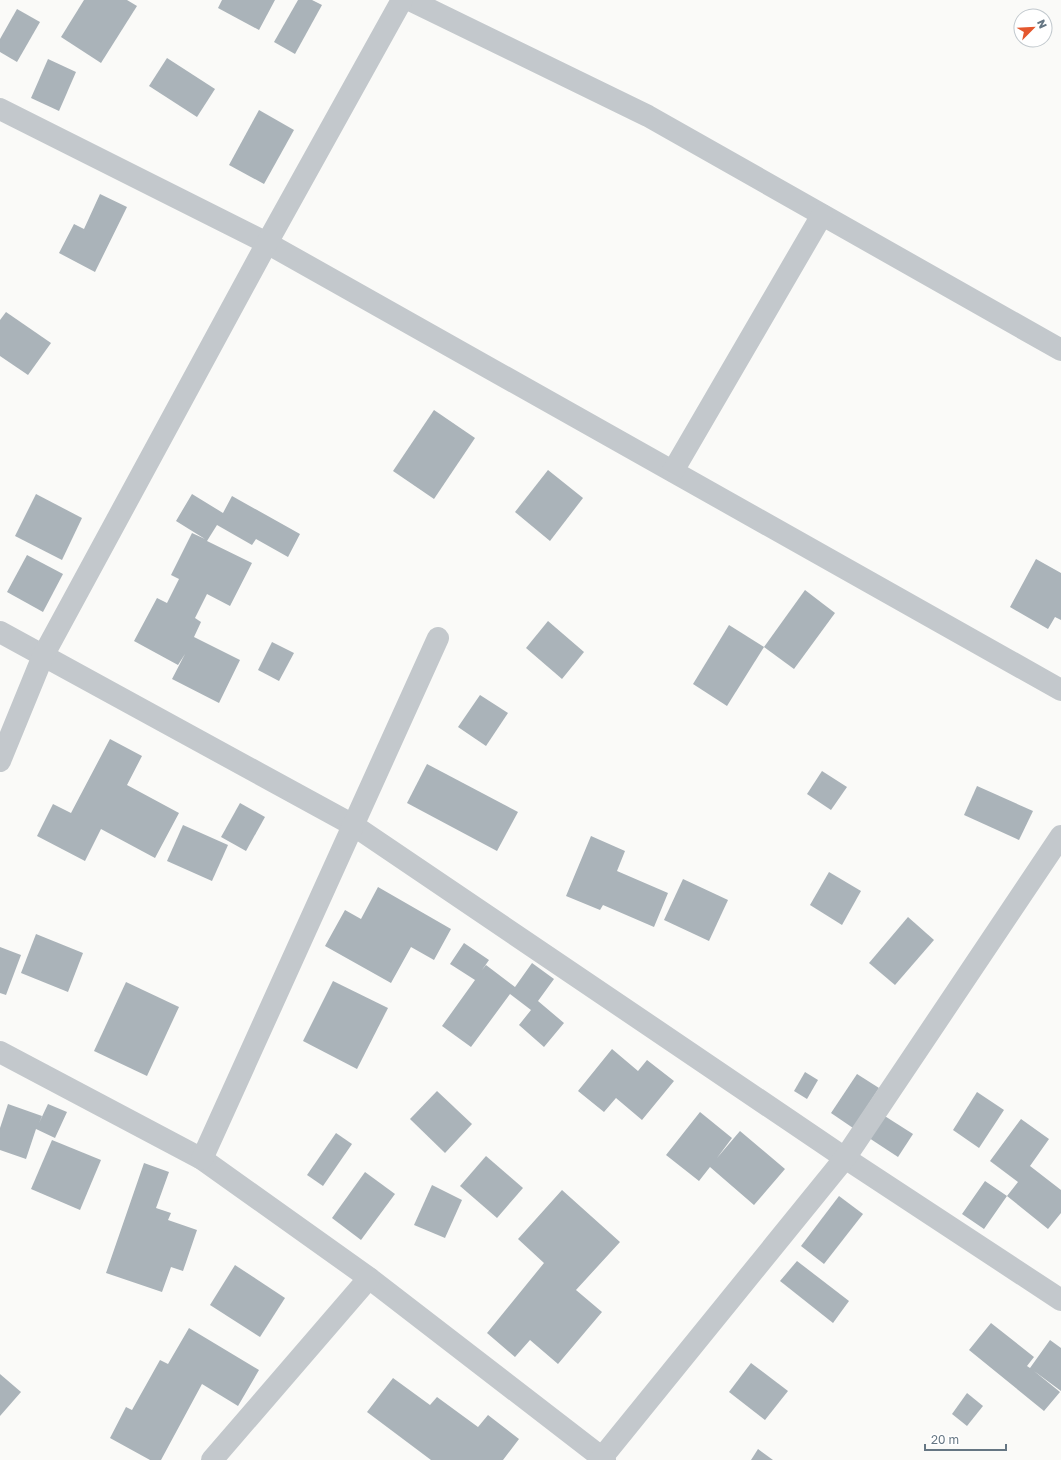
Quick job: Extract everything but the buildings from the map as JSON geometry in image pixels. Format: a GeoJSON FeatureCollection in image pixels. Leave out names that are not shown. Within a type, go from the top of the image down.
{"type":"FeatureCollection","features":[{"type":"Feature","properties":{"kind":"street"},"geometry":{"type":"LineString","coordinates":[[0,761],[42,656],[267,243],[402,0]]}},
{"type":"Feature","properties":{"kind":"street"},"geometry":{"type":"LineString","coordinates":[[410,0],[648,116],[1061,350]]}},
{"type":"Feature","properties":{"kind":"street"},"geometry":{"type":"LineString","coordinates":[[0,109],[267,243],[1061,690]]}},
{"type":"Feature","properties":{"kind":"street"},"geometry":{"type":"LineString","coordinates":[[673,471],[822,215]]}},
{"type":"Feature","properties":{"kind":"street"},"geometry":{"type":"LineString","coordinates":[[0,632],[353,824],[846,1158],[1061,1300]]}},
{"type":"Feature","properties":{"kind":"street"},"geometry":{"type":"LineString","coordinates":[[202,1158],[438,638]]}},
{"type":"Feature","properties":{"kind":"street"},"geometry":{"type":"LineString","coordinates":[[0,1052],[202,1158],[369,1278],[602,1459],[846,1158],[1061,836]]}},
{"type":"Feature","properties":{"kind":"street"},"geometry":{"type":"LineString","coordinates":[[212,1460],[369,1278]]}}]}
